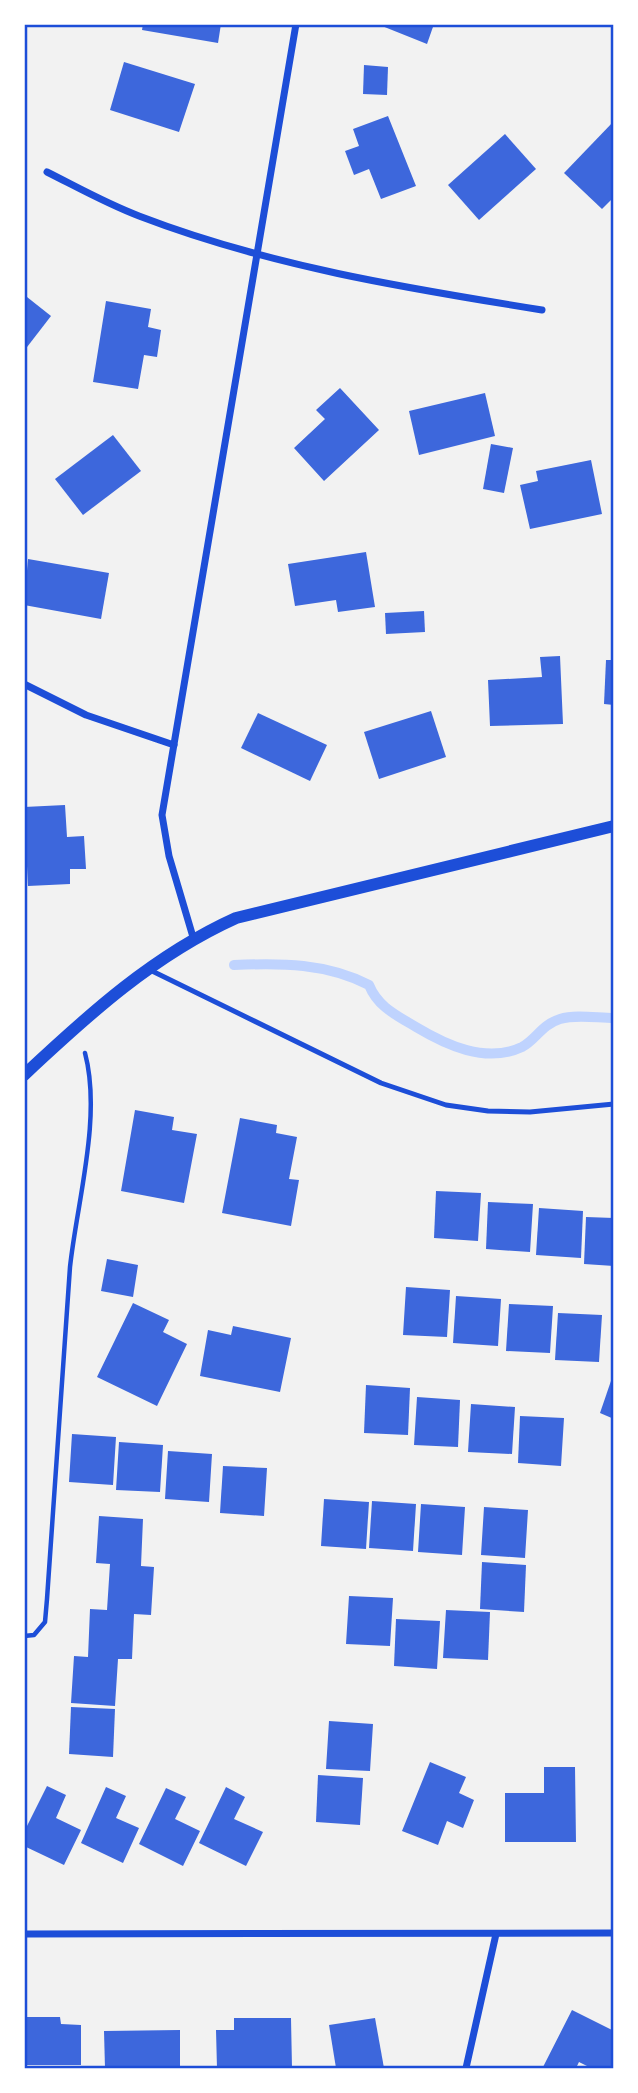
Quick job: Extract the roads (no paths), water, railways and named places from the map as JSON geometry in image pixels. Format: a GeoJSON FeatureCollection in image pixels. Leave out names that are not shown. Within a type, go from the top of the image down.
{"type":"FeatureCollection","features":[{"type":"Feature","properties":{"kind":"street"},"geometry":{"type":"LineString","coordinates":[[193,937],[169,856],[162,815],[296,24]]}},
{"type":"Feature","properties":{"kind":"street"},"geometry":{"type":"LineString","coordinates":[[47,172],[138,215],[257,254],[352,279],[542,310]]}},
{"type":"Feature","properties":{"kind":"street"},"geometry":{"type":"LineString","coordinates":[[24,684],[86,715],[174,745]]}},
{"type":"Feature","properties":{"kind":"street"},"geometry":{"type":"LineString","coordinates":[[24,1075],[78,1025],[147,969],[193,937],[236,918],[614,826]]}},
{"type":"Feature","properties":{"kind":"street"},"geometry":{"type":"LineString","coordinates":[[24,1934],[614,1933]]}},
{"type":"Feature","properties":{"kind":"street"},"geometry":{"type":"LineString","coordinates":[[466,2068],[496,1934]]}},
{"type":"Feature","properties":{"kind":"lane"},"geometry":{"type":"LineString","coordinates":[[147,969],[381,1083],[446,1105],[488,1111],[530,1112],[614,1104]]}},
{"type":"Feature","properties":{"kind":"waterway"},"geometry":{"type":"LineString","coordinates":[[234,965],[303,966],[337,972],[369,985],[377,999],[388,1010],[440,1040],[481,1053],[508,1052],[522,1047],[548,1025],[560,1019],[580,1016],[614,1018]]}}]}
